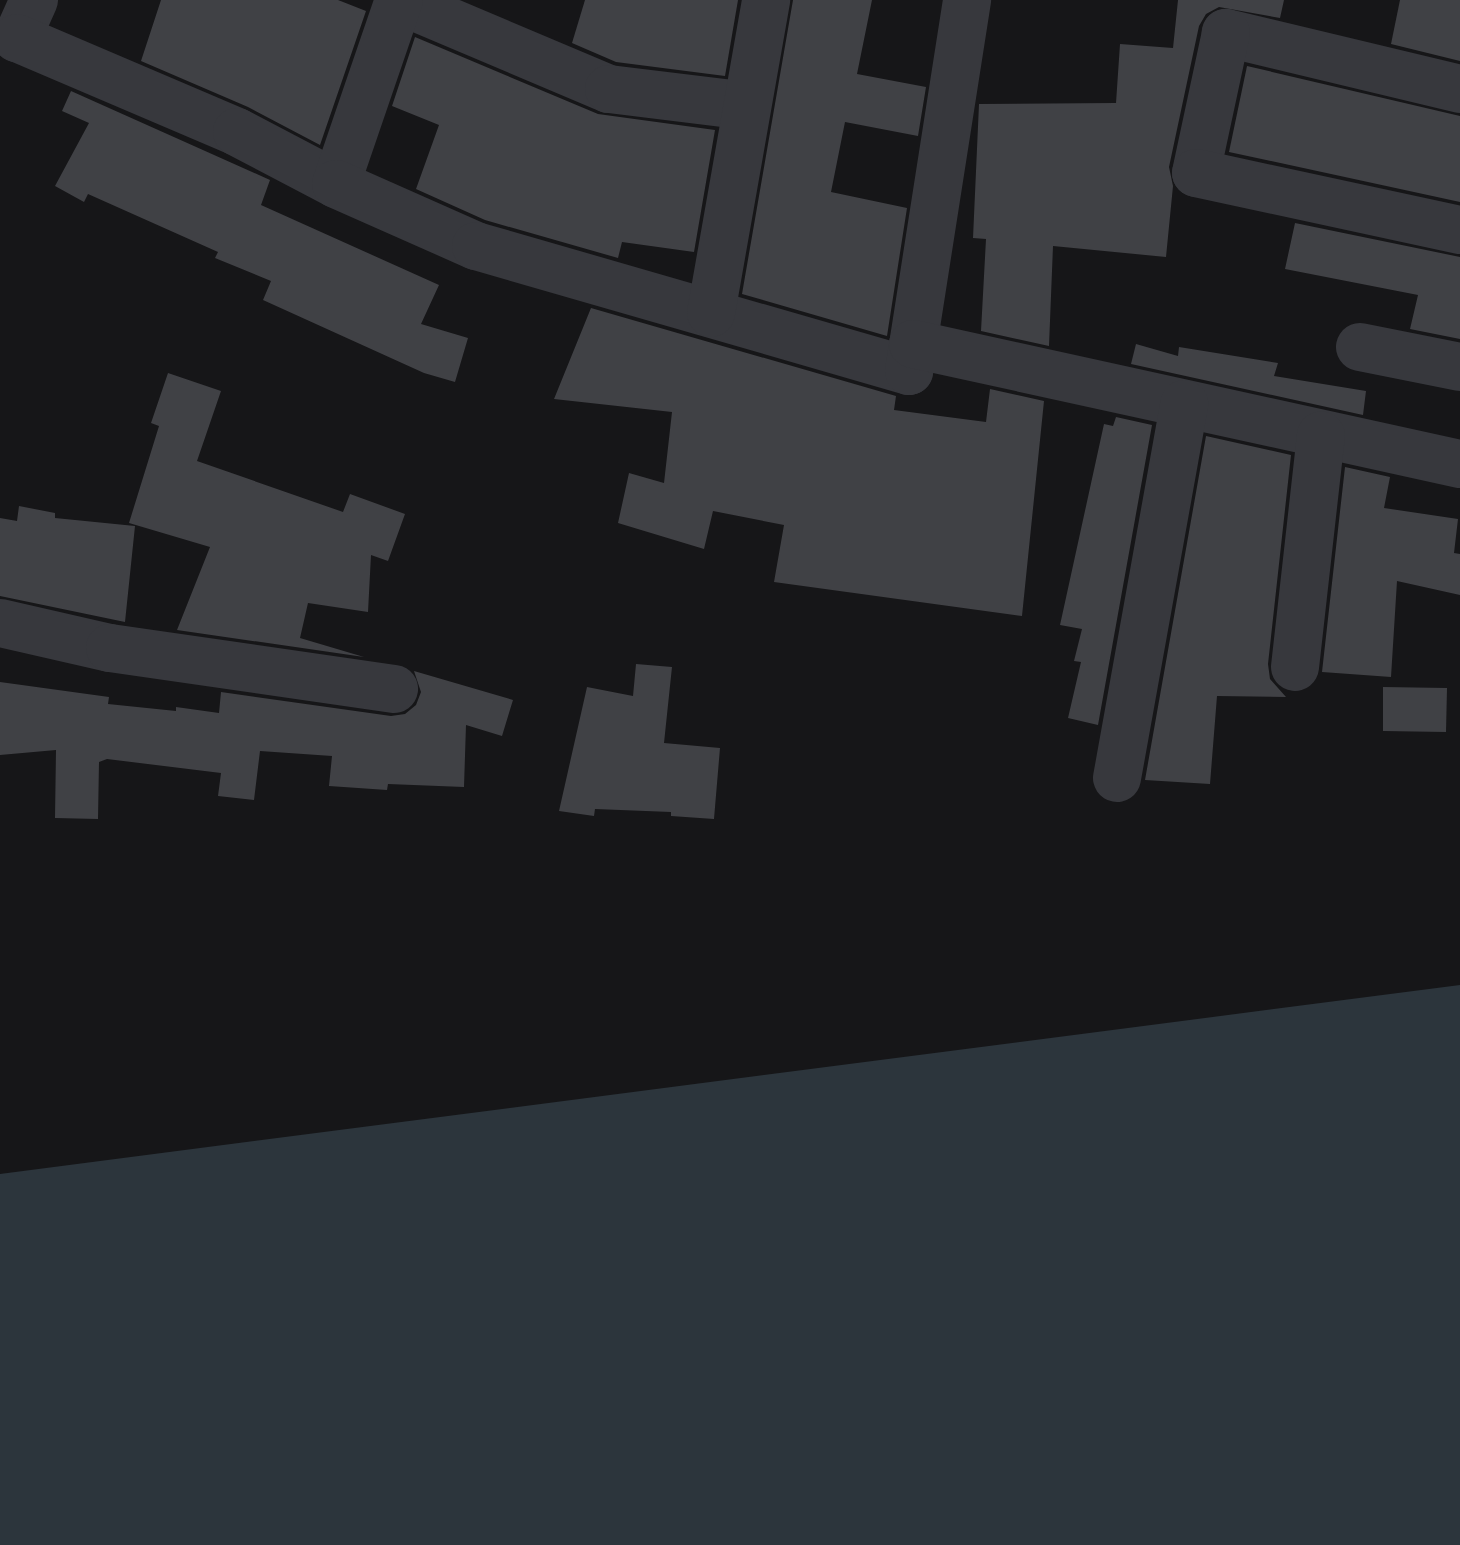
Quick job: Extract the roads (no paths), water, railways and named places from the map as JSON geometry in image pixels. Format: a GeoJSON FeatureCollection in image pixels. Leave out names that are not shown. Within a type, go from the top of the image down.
{"type":"FeatureCollection","features":[{"type":"Feature","properties":{"kind":"street"},"geometry":{"type":"LineString","coordinates":[[336,184],[398,0],[609,89],[747,106]]}},
{"type":"Feature","properties":{"kind":"street"},"geometry":{"type":"LineString","coordinates":[[711,313],[766,0]]}},
{"type":"Feature","properties":{"kind":"street"},"geometry":{"type":"LineString","coordinates":[[17,33],[476,246],[908,370],[967,0]]}},
{"type":"Feature","properties":{"kind":"street"},"geometry":{"type":"LineString","coordinates":[[1460,89],[1226,16],[1196,173],[1460,230]]}},
{"type":"Feature","properties":{"kind":"street"},"geometry":{"type":"LineString","coordinates":[[913,344],[1460,464]]}},
{"type":"Feature","properties":{"kind":"street"},"geometry":{"type":"LineString","coordinates":[[1360,347],[1460,366]]}},
{"type":"Feature","properties":{"kind":"street"},"geometry":{"type":"LineString","coordinates":[[1117,778],[1184,404]]}},
{"type":"Feature","properties":{"kind":"street"},"geometry":{"type":"LineString","coordinates":[[1295,668],[1321,435]]}},
{"type":"Feature","properties":{"kind":"street"},"geometry":{"type":"LineString","coordinates":[[0,623],[110,648],[394,689]]}}]}
